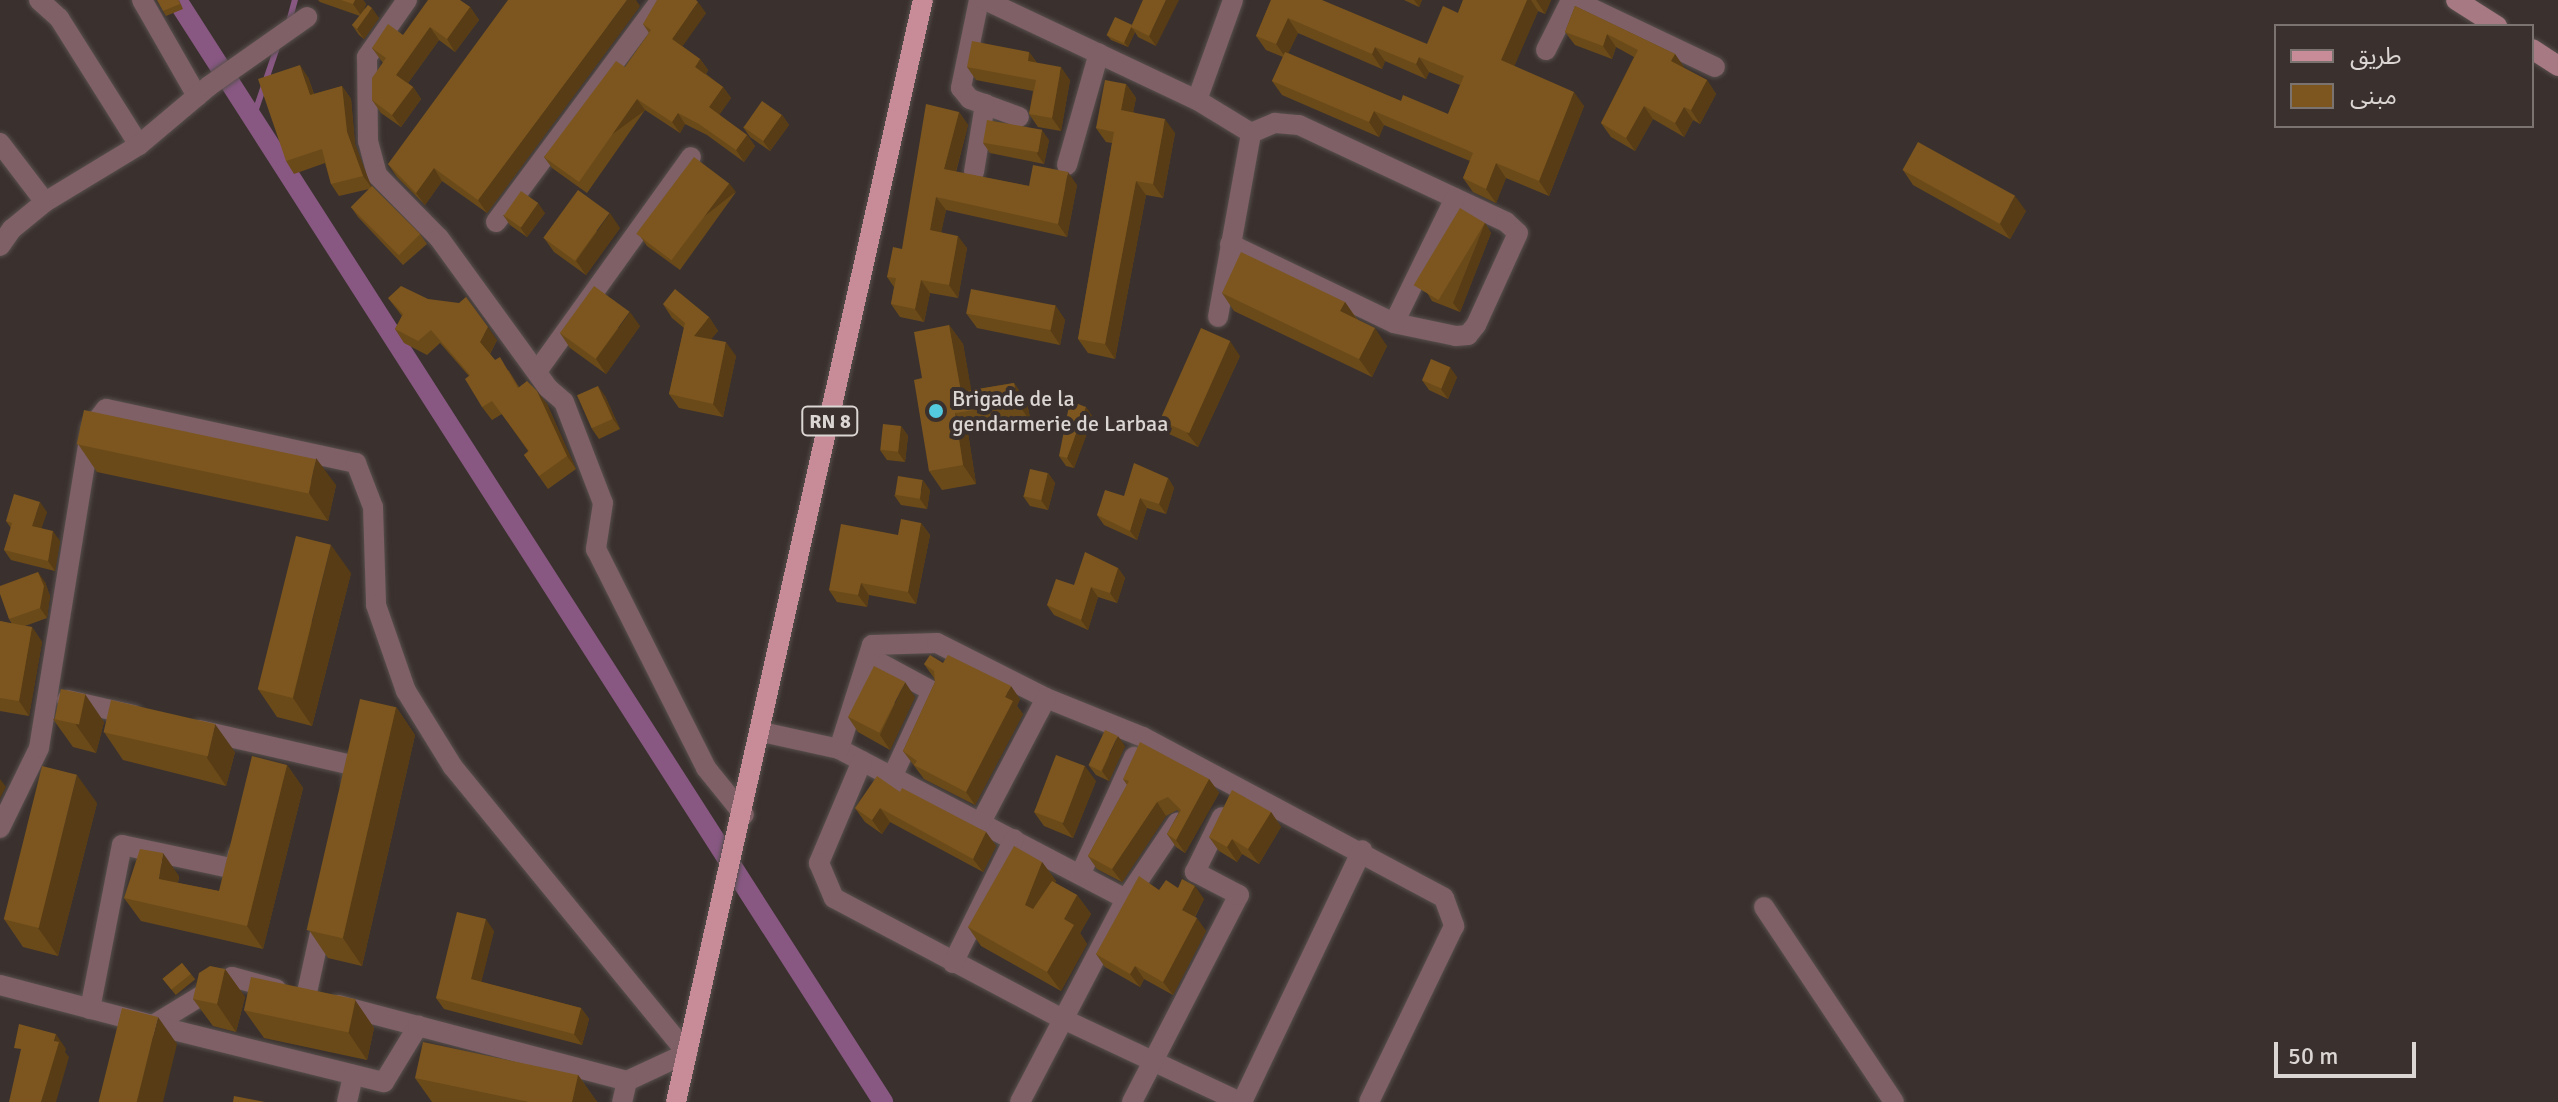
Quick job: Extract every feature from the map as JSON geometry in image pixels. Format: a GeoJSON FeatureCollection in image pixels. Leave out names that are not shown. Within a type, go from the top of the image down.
{"type":"FeatureCollection","features":[{"type":"Feature","properties":{"kind":"main road","name":"RN 8"},"geometry":{"type":"LineString","coordinates":[[676,1102],[718,915],[738,843],[923,0]]}},
{"type":"Feature","properties":{"kind":"main road"},"geometry":{"type":"LineString","coordinates":[[2461,1],[2494,24]]}},
{"type":"Feature","properties":{"kind":"main road"},"geometry":{"type":"LineString","coordinates":[[2534,50],[2558,66]]}},
{"type":"Feature","properties":{"kind":"street"},"geometry":{"type":"LineString","coordinates":[[39,0],[59,18],[139,145]]}},
{"type":"Feature","properties":{"kind":"street"},"geometry":{"type":"LineString","coordinates":[[142,0],[203,91]]}},
{"type":"Feature","properties":{"kind":"street"},"geometry":{"type":"LineString","coordinates":[[407,0],[367,57],[368,141],[380,178],[439,238],[564,402],[603,503],[596,549],[706,768],[744,815]]}},
{"type":"Feature","properties":{"kind":"street"},"geometry":{"type":"LineString","coordinates":[[496,222],[661,0]]}},
{"type":"Feature","properties":{"kind":"street"},"geometry":{"type":"LineString","coordinates":[[979,0],[961,88],[985,104],[1019,117]]}},
{"type":"Feature","properties":{"kind":"street"},"geometry":{"type":"LineString","coordinates":[[985,0],[1197,100],[1251,133]]}},
{"type":"Feature","properties":{"kind":"street"},"geometry":{"type":"LineString","coordinates":[[1197,100],[1233,0]]}},
{"type":"Feature","properties":{"kind":"street"},"geometry":{"type":"LineString","coordinates":[[1546,50],[1572,0],[1715,67]]}},
{"type":"Feature","properties":{"kind":"street"},"geometry":{"type":"LineString","coordinates":[[0,246],[12,229],[45,202],[139,145],[203,91],[307,17]]}},
{"type":"Feature","properties":{"kind":"street"},"geometry":{"type":"LineString","coordinates":[[1067,165],[1099,53]]}},
{"type":"Feature","properties":{"kind":"street"},"geometry":{"type":"LineString","coordinates":[[974,172],[985,104]]}},
{"type":"Feature","properties":{"kind":"street"},"geometry":{"type":"LineString","coordinates":[[1230,244],[1394,323],[1456,336],[1468,335],[1476,325],[1518,233],[1455,198],[1299,125],[1275,123],[1251,133]]}},
{"type":"Feature","properties":{"kind":"street"},"geometry":{"type":"LineString","coordinates":[[1218,317],[1251,133]]}},
{"type":"Feature","properties":{"kind":"street"},"geometry":{"type":"LineString","coordinates":[[0,143],[45,202]]}},
{"type":"Feature","properties":{"kind":"street"},"geometry":{"type":"LineString","coordinates":[[380,178],[399,153]]}},
{"type":"Feature","properties":{"kind":"street"},"geometry":{"type":"LineString","coordinates":[[538,370],[691,157]]}},
{"type":"Feature","properties":{"kind":"street"},"geometry":{"type":"LineString","coordinates":[[1394,323],[1455,198]]}},
{"type":"Feature","properties":{"kind":"street"},"geometry":{"type":"LineString","coordinates":[[0,828],[39,748],[91,428],[106,409],[356,463],[373,507],[376,605],[406,691],[453,767],[687,1053],[627,1081],[232,977],[153,1025]]}},
{"type":"Feature","properties":{"kind":"street"},"geometry":{"type":"LineString","coordinates":[[839,749],[872,645],[937,643],[1046,698],[1143,737],[1362,850],[1444,898],[1454,926],[1369,1102]]}},
{"type":"Feature","properties":{"kind":"street"},"geometry":{"type":"LineString","coordinates":[[869,657],[932,691],[892,777]]}},
{"type":"Feature","properties":{"kind":"street"},"geometry":{"type":"LineString","coordinates":[[48,696],[163,722],[262,752],[356,766],[349,797]]}},
{"type":"Feature","properties":{"kind":"street"},"geometry":{"type":"LineString","coordinates":[[981,822],[1046,698]]}},
{"type":"Feature","properties":{"kind":"street"},"geometry":{"type":"LineString","coordinates":[[762,732],[839,749],[1126,899]]}},
{"type":"Feature","properties":{"kind":"street"},"geometry":{"type":"LineString","coordinates":[[1081,873],[1143,737]]}},
{"type":"Feature","properties":{"kind":"street"},"geometry":{"type":"LineString","coordinates":[[862,761],[819,863],[834,898],[1063,1019],[1241,1102],[1362,850]]}},
{"type":"Feature","properties":{"kind":"street"},"geometry":{"type":"LineString","coordinates":[[1132,1102],[1239,895],[1195,872],[1237,785]]}},
{"type":"Feature","properties":{"kind":"street"},"geometry":{"type":"LineString","coordinates":[[1020,1102],[1126,899],[1177,823]]}},
{"type":"Feature","properties":{"kind":"street"},"geometry":{"type":"LineString","coordinates":[[90,1009],[122,845],[235,869],[242,838]]}},
{"type":"Feature","properties":{"kind":"street"},"geometry":{"type":"LineString","coordinates":[[953,963],[1014,839]]}},
{"type":"Feature","properties":{"kind":"street"},"geometry":{"type":"LineString","coordinates":[[306,997],[326,905]]}},
{"type":"Feature","properties":{"kind":"street"},"geometry":{"type":"LineString","coordinates":[[1764,907],[1894,1102]]}},
{"type":"Feature","properties":{"kind":"street"},"geometry":{"type":"LineString","coordinates":[[0,985],[384,1082],[418,1026]]}},
{"type":"Feature","properties":{"kind":"street"},"geometry":{"type":"LineString","coordinates":[[347,1102],[353,1075]]}},
{"type":"Feature","properties":{"kind":"street"},"geometry":{"type":"LineString","coordinates":[[622,1102],[627,1081]]}},
{"type":"Feature","properties":{"kind":"building"},"geometry":{"type":"Polygon","coordinates":[[[157,0],[178,0],[180,4],[163,11],[157,0]]]}},
{"type":"Feature","properties":{"kind":"building"},"geometry":{"type":"Polygon","coordinates":[[[428,0],[460,0],[470,7],[447,39],[430,27],[396,75],[413,87],[392,115],[372,100],[372,78],[386,58],[372,48],[388,24],[403,35],[428,0]]]}},
{"type":"Feature","properties":{"kind":"building"},"geometry":{"type":"Polygon","coordinates":[[[508,0],[627,0],[478,200],[434,168],[416,193],[388,164],[508,0]]]}},
{"type":"Feature","properties":{"kind":"building"},"geometry":{"type":"Polygon","coordinates":[[[657,0],[698,2],[672,39],[700,59],[695,67],[723,87],[709,107],[747,135],[736,150],[678,113],[672,122],[637,99],[579,182],[544,157],[616,61],[625,67],[651,30],[643,24],[657,0]]]}},
{"type":"Feature","properties":{"kind":"building"},"geometry":{"type":"Polygon","coordinates":[[[1143,0],[1166,0],[1149,36],[1131,27],[1143,0]]]}},
{"type":"Feature","properties":{"kind":"building"},"geometry":{"type":"Polygon","coordinates":[[[1271,0],[1322,0],[1427,44],[1443,6],[1458,13],[1463,0],[1527,0],[1501,60],[1574,92],[1539,181],[1496,163],[1486,189],[1463,178],[1473,153],[1374,111],[1369,122],[1272,81],[1285,52],[1401,101],[1403,95],[1448,114],[1464,76],[1419,57],[1416,64],[1375,47],[1372,54],[1288,18],[1276,44],[1256,36],[1271,0]]]}},
{"type":"Feature","properties":{"kind":"building"},"geometry":{"type":"Polygon","coordinates":[[[368,5],[372,8],[357,29],[352,25],[368,5]]]}},
{"type":"Feature","properties":{"kind":"building"},"geometry":{"type":"Polygon","coordinates":[[[1575,6],[1675,54],[1671,61],[1707,80],[1691,110],[1684,107],[1675,123],[1644,106],[1626,138],[1601,123],[1638,50],[1607,34],[1603,46],[1565,32],[1575,6]]]}},
{"type":"Feature","properties":{"kind":"building"},"geometry":{"type":"Polygon","coordinates":[[[1115,17],[1132,25],[1124,43],[1107,35],[1115,17]]]}},
{"type":"Feature","properties":{"kind":"building"},"geometry":{"type":"Polygon","coordinates":[[[972,41],[1029,52],[1028,61],[1061,67],[1052,118],[1029,114],[1036,80],[967,67],[972,41]]]}},
{"type":"Feature","properties":{"kind":"building"},"geometry":{"type":"Polygon","coordinates":[[[300,65],[310,95],[342,86],[347,132],[363,176],[331,184],[322,149],[286,161],[258,79],[300,65]]]}},
{"type":"Feature","properties":{"kind":"building"},"geometry":{"type":"Polygon","coordinates":[[[1105,80],[1126,84],[1121,110],[1165,119],[1153,184],[1136,181],[1105,344],[1078,339],[1114,132],[1096,128],[1105,80]]]}},
{"type":"Feature","properties":{"kind":"building"},"geometry":{"type":"Polygon","coordinates":[[[762,101],[782,115],[763,141],[744,127],[762,101]]]}},
{"type":"Feature","properties":{"kind":"building"},"geometry":{"type":"Polygon","coordinates":[[[926,104],[959,112],[944,169],[1029,186],[1033,165],[1068,172],[1058,224],[936,197],[930,230],[958,236],[949,285],[921,280],[915,309],[891,304],[896,278],[887,277],[893,247],[902,249],[926,104]]]}},
{"type":"Feature","properties":{"kind":"building"},"geometry":{"type":"Polygon","coordinates":[[[987,120],[1042,130],[1038,152],[983,143],[987,120]]]}},
{"type":"Feature","properties":{"kind":"building"},"geometry":{"type":"Polygon","coordinates":[[[1918,142],[2015,196],[2000,224],[1902,170],[1918,142]]]}},
{"type":"Feature","properties":{"kind":"building"},"geometry":{"type":"Polygon","coordinates":[[[694,157],[729,183],[671,260],[636,234],[694,157]]]}},
{"type":"Feature","properties":{"kind":"building"},"geometry":{"type":"Polygon","coordinates":[[[372,186],[420,234],[399,255],[351,207],[372,186]]]}},
{"type":"Feature","properties":{"kind":"building"},"geometry":{"type":"Polygon","coordinates":[[[578,190],[610,213],[575,261],[543,238],[578,190]]]}},
{"type":"Feature","properties":{"kind":"building"},"geometry":{"type":"Polygon","coordinates":[[[521,191],[538,203],[521,228],[504,216],[521,191]]]}},
{"type":"Feature","properties":{"kind":"building"},"geometry":{"type":"Polygon","coordinates":[[[1460,208],[1485,223],[1439,300],[1414,285],[1460,208]]]}},
{"type":"Feature","properties":{"kind":"building"},"geometry":{"type":"Polygon","coordinates":[[[1241,252],[1345,302],[1340,311],[1375,328],[1359,359],[1222,293],[1241,252]]]}},
{"type":"Feature","properties":{"kind":"building"},"geometry":{"type":"Polygon","coordinates":[[[401,286],[428,299],[459,303],[466,297],[488,327],[480,342],[495,360],[500,357],[518,388],[527,381],[537,391],[567,456],[539,476],[524,455],[529,451],[492,401],[482,407],[465,379],[470,375],[431,330],[418,341],[395,329],[403,314],[388,298],[401,286]]]}},
{"type":"Feature","properties":{"kind":"building"},"geometry":{"type":"Polygon","coordinates":[[[594,286],[630,312],[596,359],[560,333],[594,286]]]}},
{"type":"Feature","properties":{"kind":"building"},"geometry":{"type":"Polygon","coordinates":[[[675,289],[709,317],[694,336],[726,342],[713,404],[669,394],[685,323],[663,304],[675,289]]]}},
{"type":"Feature","properties":{"kind":"building"},"geometry":{"type":"Polygon","coordinates":[[[971,289],[1055,305],[1051,330],[966,314],[971,289]]]}},
{"type":"Feature","properties":{"kind":"building"},"geometry":{"type":"Polygon","coordinates":[[[949,325],[961,392],[1014,383],[1018,403],[955,413],[963,465],[929,471],[914,380],[922,378],[914,332],[949,325]]]}},
{"type":"Feature","properties":{"kind":"building"},"geometry":{"type":"Polygon","coordinates":[[[1201,328],[1230,341],[1189,433],[1160,420],[1201,328]]]}},
{"type":"Feature","properties":{"kind":"building"},"geometry":{"type":"Polygon","coordinates":[[[1431,359],[1450,367],[1441,388],[1422,380],[1431,359]]]}},
{"type":"Feature","properties":{"kind":"building"},"geometry":{"type":"Polygon","coordinates":[[[598,386],[613,419],[592,428],[577,395],[598,386]]]}},
{"type":"Feature","properties":{"kind":"building"},"geometry":{"type":"Polygon","coordinates":[[[1070,401],[1086,407],[1067,458],[1059,456],[1070,401]]]}},
{"type":"Feature","properties":{"kind":"building"},"geometry":{"type":"Polygon","coordinates":[[[84,410],[316,459],[309,494],[77,444],[84,410]]]}},
{"type":"Feature","properties":{"kind":"building"},"geometry":{"type":"Polygon","coordinates":[[[883,424],[901,426],[898,452],[880,450],[883,424]]]}},
{"type":"Feature","properties":{"kind":"building"},"geometry":{"type":"Polygon","coordinates":[[[1134,463],[1168,478],[1159,504],[1140,498],[1130,531],[1097,515],[1105,490],[1124,496],[1134,463]]]}},
{"type":"Feature","properties":{"kind":"building"},"geometry":{"type":"Polygon","coordinates":[[[1030,469],[1048,473],[1041,500],[1024,496],[1030,469]]]}},
{"type":"Feature","properties":{"kind":"building"},"geometry":{"type":"Polygon","coordinates":[[[898,476],[923,480],[920,499],[895,495],[898,476]]]}},
{"type":"Feature","properties":{"kind":"building"},"geometry":{"type":"Polygon","coordinates":[[[14,494],[40,502],[32,526],[53,531],[48,561],[4,550],[12,523],[6,521],[14,494]]]}},
{"type":"Feature","properties":{"kind":"building"},"geometry":{"type":"Polygon","coordinates":[[[901,519],[921,523],[908,592],[861,583],[858,595],[829,590],[841,524],[898,535],[901,519]]]}},
{"type":"Feature","properties":{"kind":"building"},"geometry":{"type":"Polygon","coordinates":[[[296,536],[331,545],[293,698],[258,689],[296,536]]]}},
{"type":"Feature","properties":{"kind":"building"},"geometry":{"type":"Polygon","coordinates":[[[1085,552],[1118,568],[1110,593],[1091,587],[1081,620],[1047,605],[1056,579],[1074,585],[1085,552]]]}},
{"type":"Feature","properties":{"kind":"building"},"geometry":{"type":"Polygon","coordinates":[[[38,572],[44,586],[40,608],[9,619],[0,586],[38,572]]]}},
{"type":"Feature","properties":{"kind":"building"},"geometry":{"type":"Polygon","coordinates":[[[0,621],[32,627],[19,701],[0,698],[0,621]]]}},
{"type":"Feature","properties":{"kind":"building"},"geometry":{"type":"Polygon","coordinates":[[[930,655],[943,663],[948,655],[1011,686],[1005,697],[1013,701],[966,792],[914,765],[917,761],[903,751],[935,682],[934,671],[924,664],[930,655]]]}},
{"type":"Feature","properties":{"kind":"building"},"geometry":{"type":"Polygon","coordinates":[[[874,666],[905,682],[879,733],[848,717],[874,666]]]}},
{"type":"Feature","properties":{"kind":"building"},"geometry":{"type":"Polygon","coordinates":[[[61,689],[85,694],[79,725],[55,719],[61,689]]]}},
{"type":"Feature","properties":{"kind":"building"},"geometry":{"type":"Polygon","coordinates":[[[360,699],[396,707],[343,938],[307,930],[360,699]]]}},
{"type":"Feature","properties":{"kind":"building"},"geometry":{"type":"Polygon","coordinates":[[[111,700],[215,724],[208,756],[104,732],[111,700]]]}},
{"type":"Feature","properties":{"kind":"building"},"geometry":{"type":"Polygon","coordinates":[[[1105,730],[1118,736],[1101,771],[1089,765],[1105,730]]]}},
{"type":"Feature","properties":{"kind":"building"},"geometry":{"type":"Polygon","coordinates":[[[1140,742],[1209,779],[1176,840],[1167,834],[1181,810],[1168,797],[1157,802],[1112,869],[1088,856],[1129,781],[1123,779],[1140,742]]]}},
{"type":"Feature","properties":{"kind":"building"},"geometry":{"type":"Polygon","coordinates":[[[1056,755],[1085,766],[1063,823],[1034,812],[1056,755]]]}},
{"type":"Feature","properties":{"kind":"building"},"geometry":{"type":"Polygon","coordinates":[[[252,756],[287,765],[247,926],[124,898],[140,849],[163,853],[159,879],[219,891],[252,756]]]}},
{"type":"Feature","properties":{"kind":"building"},"geometry":{"type":"Polygon","coordinates":[[[42,766],[77,775],[39,928],[4,919],[42,766]]]}},
{"type":"Feature","properties":{"kind":"building"},"geometry":{"type":"Polygon","coordinates":[[[877,776],[900,792],[902,788],[986,832],[973,859],[880,808],[872,820],[855,808],[877,776]]]}},
{"type":"Feature","properties":{"kind":"building"},"geometry":{"type":"Polygon","coordinates":[[[1232,790],[1271,812],[1248,849],[1232,839],[1227,847],[1209,837],[1232,790]]]}},
{"type":"Feature","properties":{"kind":"building"},"geometry":{"type":"Polygon","coordinates":[[[1014,846],[1042,862],[1025,905],[1033,909],[1052,881],[1077,895],[1064,919],[1074,925],[1047,972],[968,927],[1014,846]]]}},
{"type":"Feature","properties":{"kind":"building"},"geometry":{"type":"Polygon","coordinates":[[[1139,876],[1159,890],[1166,880],[1178,888],[1182,879],[1195,886],[1182,910],[1197,918],[1163,982],[1135,966],[1130,974],[1096,954],[1139,876]]]}},
{"type":"Feature","properties":{"kind":"building"},"geometry":{"type":"Polygon","coordinates":[[[457,912],[486,919],[471,979],[581,1008],[574,1034],[436,998],[457,912]]]}},
{"type":"Feature","properties":{"kind":"building"},"geometry":{"type":"Polygon","coordinates":[[[182,963],[191,974],[171,990],[163,979],[182,963]]]}},
{"type":"Feature","properties":{"kind":"building"},"geometry":{"type":"Polygon","coordinates":[[[210,966],[225,969],[217,1004],[193,999],[199,973],[210,966]]]}},
{"type":"Feature","properties":{"kind":"building"},"geometry":{"type":"Polygon","coordinates":[[[251,977],[356,999],[349,1033],[244,1010],[251,977]]]}},
{"type":"Feature","properties":{"kind":"building"},"geometry":{"type":"Polygon","coordinates":[[[122,1008],[158,1017],[137,1102],[99,1102],[122,1008]]]}},
{"type":"Feature","properties":{"kind":"building"},"geometry":{"type":"Polygon","coordinates":[[[19,1024],[56,1034],[54,1041],[59,1042],[41,1102],[9,1102],[21,1049],[14,1048],[19,1024]]]}},
{"type":"Feature","properties":{"kind":"building"},"geometry":{"type":"Polygon","coordinates":[[[423,1042],[578,1075],[572,1102],[529,1102],[415,1078],[423,1042]]]}},
{"type":"Feature","properties":{"kind":"building"},"geometry":{"type":"Polygon","coordinates":[[[234,1096],[265,1102],[233,1102],[234,1096]]]}},
{"type":"Feature","properties":{"kind":"waterway"},"geometry":{"type":"LineString","coordinates":[[177,0],[883,1102]]}},
{"type":"Feature","properties":{"kind":"waterway"},"geometry":{"type":"LineString","coordinates":[[289,22],[295,0]]}},
{"type":"Feature","properties":{"kind":"waterway"},"geometry":{"type":"LineString","coordinates":[[252,121],[277,47]]}},
{"type":"Feature","properties":{"kind":"place","name":"Brigade de la gendarmerie de Larbaa"},"geometry":{"type":"Point","coordinates":[936,411]}}]}
